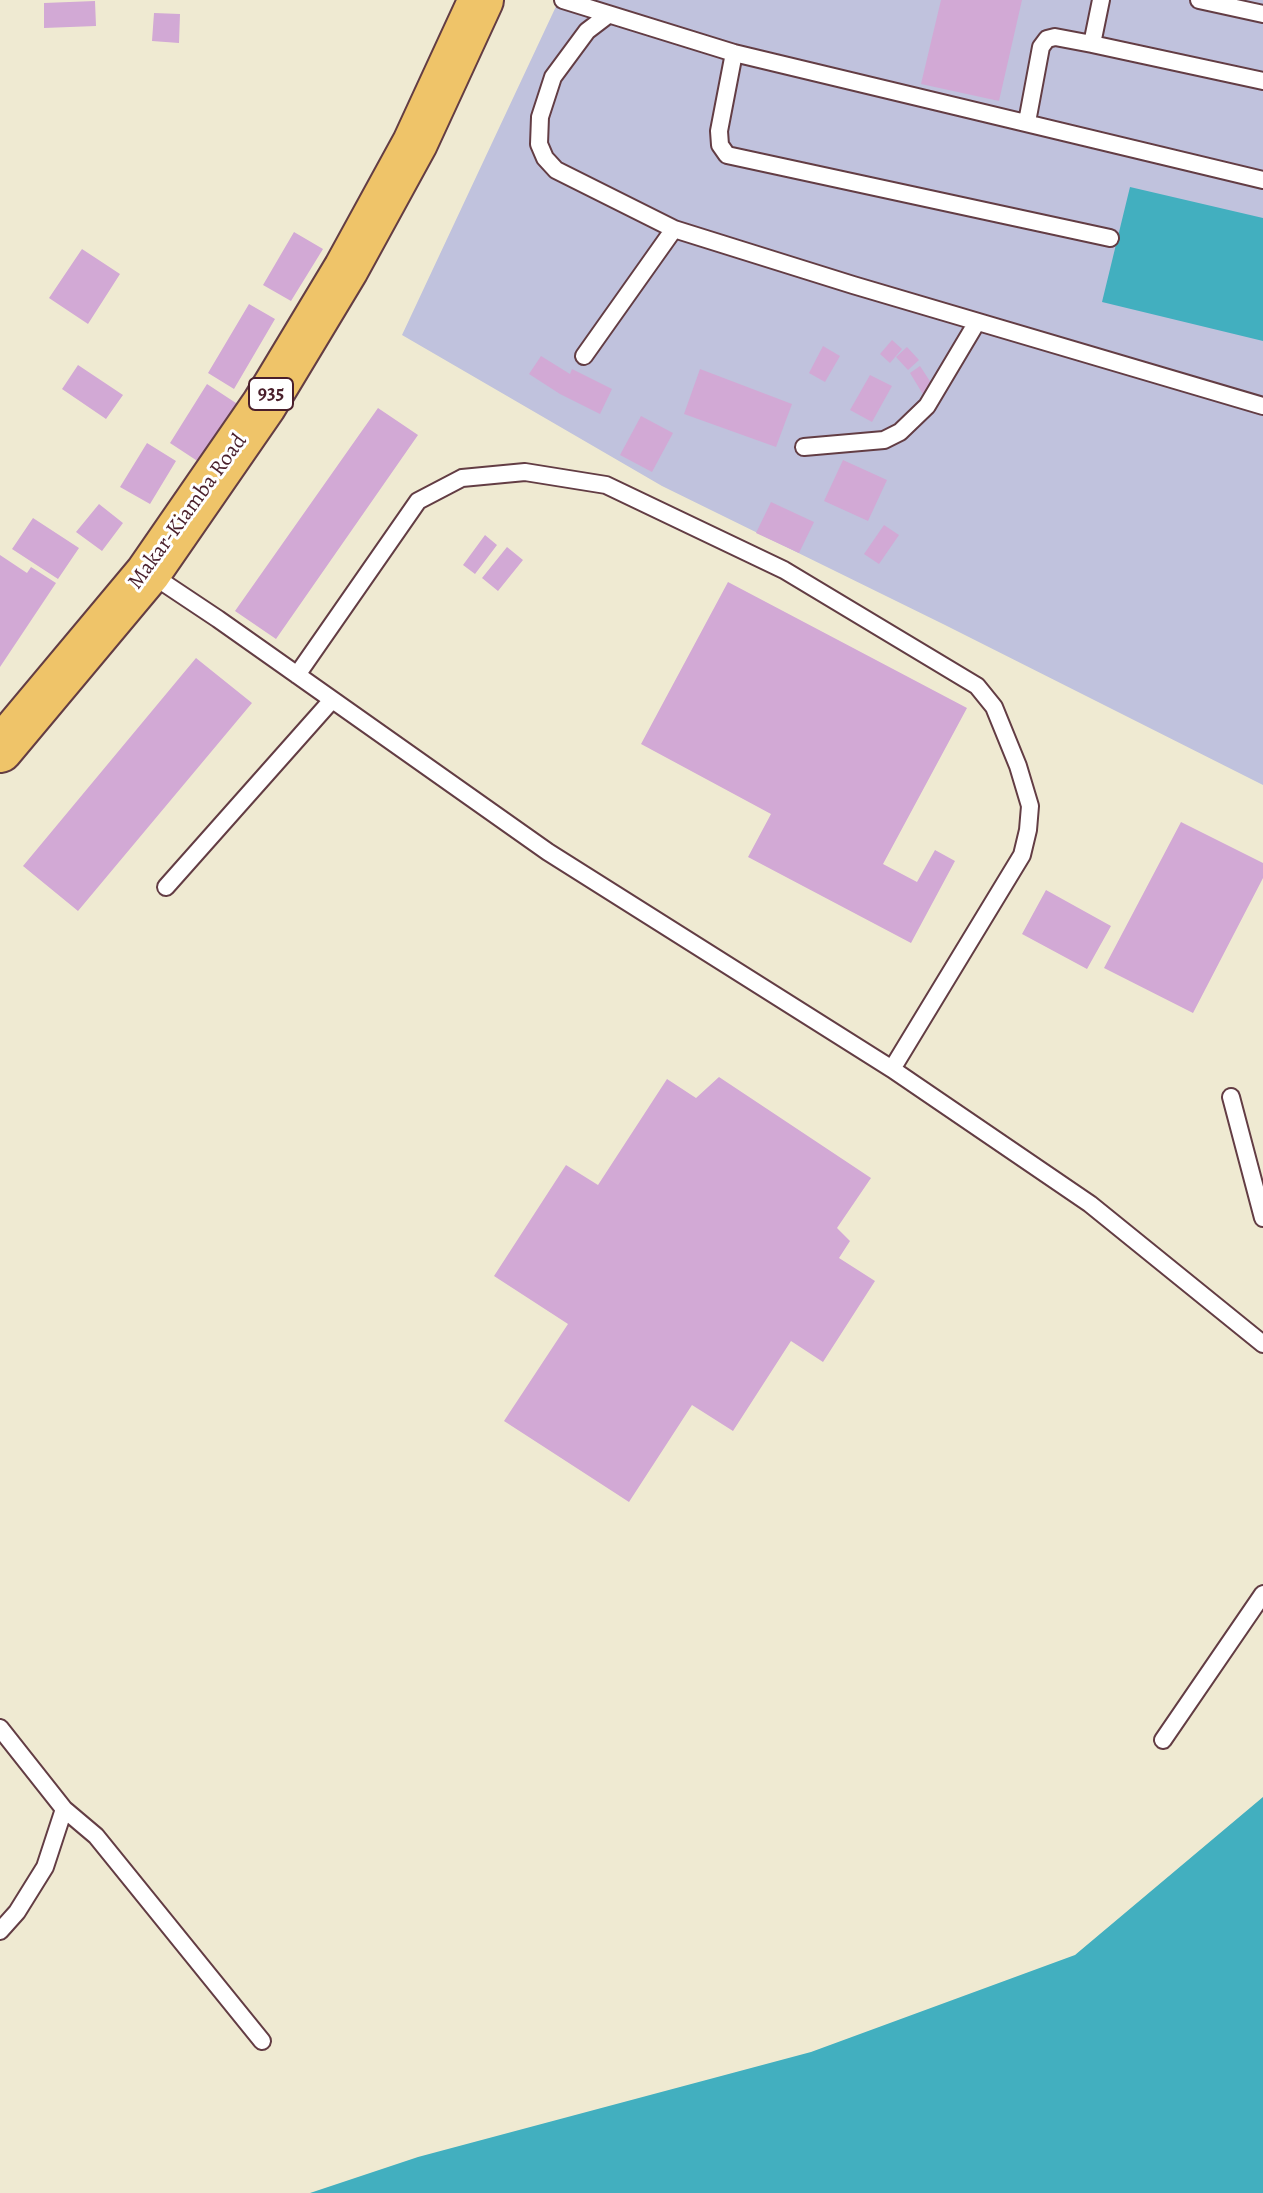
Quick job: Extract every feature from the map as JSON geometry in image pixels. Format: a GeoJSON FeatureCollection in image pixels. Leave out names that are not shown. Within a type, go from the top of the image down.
{"type":"FeatureCollection","features":[{"type":"Feature","properties":{"kind":"main road","name":"Makar-Kiamba Road"},"geometry":{"type":"LineString","coordinates":[[0,750],[148,573],[264,405],[346,269],[415,143],[481,0]]}},
{"type":"Feature","properties":{"kind":"lane"},"geometry":{"type":"LineString","coordinates":[[563,0],[734,53],[1263,180]]}},
{"type":"Feature","properties":{"kind":"lane"},"geometry":{"type":"LineString","coordinates":[[1092,44],[1101,0]]}},
{"type":"Feature","properties":{"kind":"lane"},"geometry":{"type":"LineString","coordinates":[[1199,0],[1263,14]]}},
{"type":"Feature","properties":{"kind":"lane"},"geometry":{"type":"LineString","coordinates":[[608,15],[587,31],[553,77],[540,117],[539,144],[545,158],[556,170],[674,229],[1263,406]]}},
{"type":"Feature","properties":{"kind":"lane"},"geometry":{"type":"LineString","coordinates":[[1027,122],[1041,47],[1047,39],[1055,37],[1263,81]]}},
{"type":"Feature","properties":{"kind":"lane"},"geometry":{"type":"LineString","coordinates":[[734,53],[719,131],[720,145],[727,155],[1110,238]]}},
{"type":"Feature","properties":{"kind":"lane"},"geometry":{"type":"LineString","coordinates":[[584,356],[674,229]]}},
{"type":"Feature","properties":{"kind":"lane"},"geometry":{"type":"LineString","coordinates":[[804,447],[884,440],[900,432],[927,406],[977,322]]}},
{"type":"Feature","properties":{"kind":"lane"},"geometry":{"type":"LineString","coordinates":[[297,675],[418,501],[462,478],[525,472],[606,485],[784,570],[977,686],[994,707],[1018,766],[1030,806],[1028,830],[1022,855],[892,1069]]}},
{"type":"Feature","properties":{"kind":"lane"},"geometry":{"type":"LineString","coordinates":[[148,573],[548,852],[892,1069],[1090,1204],[1263,1344]]}},
{"type":"Feature","properties":{"kind":"lane"},"geometry":{"type":"LineString","coordinates":[[166,887],[332,700]]}},
{"type":"Feature","properties":{"kind":"lane"},"geometry":{"type":"LineString","coordinates":[[1231,1097],[1263,1218]]}},
{"type":"Feature","properties":{"kind":"lane"},"geometry":{"type":"LineString","coordinates":[[1163,1740],[1263,1594]]}},
{"type":"Feature","properties":{"kind":"lane"},"geometry":{"type":"LineString","coordinates":[[0,1728],[64,1809],[96,1836],[262,2041]]}},
{"type":"Feature","properties":{"kind":"lane"},"geometry":{"type":"LineString","coordinates":[[0,1931],[17,1912],[45,1867],[64,1809]]}},
{"type":"Feature","properties":{"kind":"shaded area"},"geometry":{"type":"Polygon","coordinates":[[[559,0],[1263,0],[1263,785],[662,486],[402,335],[559,0]]]}},
{"type":"Feature","properties":{"kind":"water"},"geometry":{"type":"Polygon","coordinates":[[[1130,187],[1263,218],[1263,341],[1102,302],[1130,187]]]}},
{"type":"Feature","properties":{"kind":"water"},"geometry":{"type":"Polygon","coordinates":[[[1263,1797],[1263,2193],[310,2193],[418,2157],[811,2052],[1075,1955],[1263,1797]]]}},
{"type":"Feature","properties":{"kind":"building"},"geometry":{"type":"Polygon","coordinates":[[[941,0],[1022,0],[999,101],[921,84],[941,0]]]}},
{"type":"Feature","properties":{"kind":"building"},"geometry":{"type":"Polygon","coordinates":[[[95,1],[96,26],[44,28],[44,3],[95,1]]]}},
{"type":"Feature","properties":{"kind":"building"},"geometry":{"type":"Polygon","coordinates":[[[154,13],[180,14],[179,43],[152,41],[154,13]]]}},
{"type":"Feature","properties":{"kind":"building"},"geometry":{"type":"Polygon","coordinates":[[[294,232],[323,249],[291,301],[263,285],[294,232]]]}},
{"type":"Feature","properties":{"kind":"building"},"geometry":{"type":"Polygon","coordinates":[[[82,249],[120,274],[88,324],[49,298],[82,249]]]}},
{"type":"Feature","properties":{"kind":"building"},"geometry":{"type":"Polygon","coordinates":[[[249,304],[275,319],[234,389],[208,373],[249,304]]]}},
{"type":"Feature","properties":{"kind":"building"},"geometry":{"type":"Polygon","coordinates":[[[892,340],[902,349],[890,363],[880,354],[892,340]]]}},
{"type":"Feature","properties":{"kind":"building"},"geometry":{"type":"Polygon","coordinates":[[[823,346],[840,356],[825,382],[809,373],[823,346]]]}},
{"type":"Feature","properties":{"kind":"building"},"geometry":{"type":"Polygon","coordinates":[[[907,347],[919,360],[908,370],[896,357],[907,347]]]}},
{"type":"Feature","properties":{"kind":"building"},"geometry":{"type":"Polygon","coordinates":[[[541,356],[570,374],[572,369],[612,389],[600,414],[529,374],[541,356]]]}},
{"type":"Feature","properties":{"kind":"building"},"geometry":{"type":"Polygon","coordinates":[[[78,365],[123,395],[106,419],[62,389],[78,365]]]}},
{"type":"Feature","properties":{"kind":"building"},"geometry":{"type":"Polygon","coordinates":[[[920,366],[935,389],[924,396],[910,373],[920,366]]]}},
{"type":"Feature","properties":{"kind":"building"},"geometry":{"type":"Polygon","coordinates":[[[700,369],[792,404],[776,447],[684,414],[700,369]]]}},
{"type":"Feature","properties":{"kind":"building"},"geometry":{"type":"Polygon","coordinates":[[[870,375],[892,386],[872,422],[850,410],[870,375]]]}},
{"type":"Feature","properties":{"kind":"building"},"geometry":{"type":"Polygon","coordinates":[[[207,384],[239,405],[202,464],[170,443],[207,384]]]}},
{"type":"Feature","properties":{"kind":"building"},"geometry":{"type":"Polygon","coordinates":[[[378,408],[418,435],[276,639],[235,611],[378,408]]]}},
{"type":"Feature","properties":{"kind":"building"},"geometry":{"type":"Polygon","coordinates":[[[641,416],[673,433],[652,472],[620,455],[641,416]]]}},
{"type":"Feature","properties":{"kind":"building"},"geometry":{"type":"Polygon","coordinates":[[[147,443],[176,461],[150,504],[120,487],[147,443]]]}},
{"type":"Feature","properties":{"kind":"building"},"geometry":{"type":"Polygon","coordinates":[[[843,460],[887,480],[868,521],[824,501],[843,460]]]}},
{"type":"Feature","properties":{"kind":"building"},"geometry":{"type":"Polygon","coordinates":[[[771,502],[814,522],[799,553],[756,533],[771,502]]]}},
{"type":"Feature","properties":{"kind":"building"},"geometry":{"type":"Polygon","coordinates":[[[99,504],[123,523],[102,551],[76,532],[99,504]]]}},
{"type":"Feature","properties":{"kind":"building"},"geometry":{"type":"Polygon","coordinates":[[[33,518],[79,548],[58,579],[12,549],[33,518]]]}},
{"type":"Feature","properties":{"kind":"building"},"geometry":{"type":"Polygon","coordinates":[[[884,525],[899,535],[879,564],[864,554],[884,525]]]}},
{"type":"Feature","properties":{"kind":"building"},"geometry":{"type":"Polygon","coordinates":[[[485,535],[497,545],[475,574],[463,565],[485,535]]]}},
{"type":"Feature","properties":{"kind":"building"},"geometry":{"type":"Polygon","coordinates":[[[507,547],[523,560],[498,591],[482,578],[507,547]]]}},
{"type":"Feature","properties":{"kind":"building"},"geometry":{"type":"Polygon","coordinates":[[[0,555],[27,573],[31,567],[56,583],[0,667],[0,555]]]}},
{"type":"Feature","properties":{"kind":"building"},"geometry":{"type":"Polygon","coordinates":[[[728,582],[967,708],[883,864],[917,882],[935,850],[955,861],[911,943],[748,857],[771,814],[641,744],[728,582]]]}},
{"type":"Feature","properties":{"kind":"building"},"geometry":{"type":"Polygon","coordinates":[[[196,658],[252,703],[78,911],[23,866],[196,658]]]}},
{"type":"Feature","properties":{"kind":"building"},"geometry":{"type":"Polygon","coordinates":[[[1181,822],[1263,863],[1263,878],[1193,1013],[1104,968],[1181,822]]]}},
{"type":"Feature","properties":{"kind":"building"},"geometry":{"type":"Polygon","coordinates":[[[1046,890],[1111,926],[1087,969],[1022,934],[1046,890]]]}},
{"type":"Feature","properties":{"kind":"building"},"geometry":{"type":"Polygon","coordinates":[[[719,1077],[871,1178],[837,1228],[850,1241],[839,1258],[875,1281],[823,1362],[791,1341],[733,1431],[692,1405],[629,1502],[504,1421],[568,1324],[494,1276],[566,1165],[598,1185],[667,1079],[696,1098],[719,1077]]]}}]}
